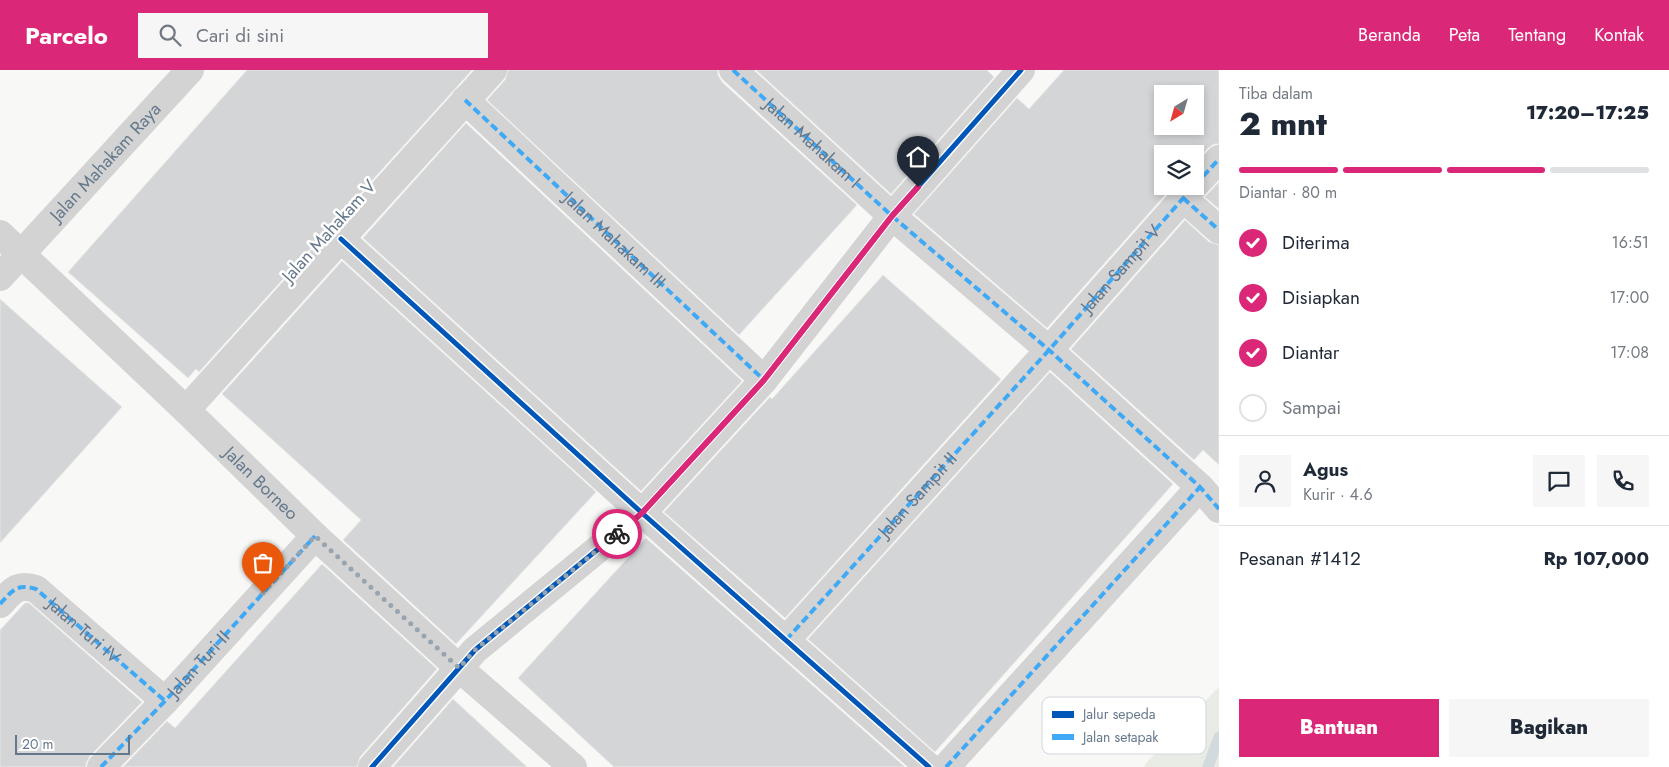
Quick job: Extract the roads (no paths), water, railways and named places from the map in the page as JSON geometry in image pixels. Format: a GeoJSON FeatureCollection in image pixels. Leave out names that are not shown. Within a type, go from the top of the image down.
{"type":"FeatureCollection","features":[{"type":"Feature","properties":{"kind":"street","name":"Jalan Mahakam Raya"},"geometry":{"type":"LineString","coordinates":[[0,277],[190,70]]}},
{"type":"Feature","properties":{"kind":"street","name":"Jalan Mahakam V"},"geometry":{"type":"LineString","coordinates":[[186,410],[492,70]]}},
{"type":"Feature","properties":{"kind":"street","name":"Jalan Mahakam I"},"geometry":{"type":"LineString","coordinates":[[733,70],[892,216],[1049,350],[1200,487],[1219,509]]}},
{"type":"Feature","properties":{"kind":"street"},"geometry":{"type":"LineString","coordinates":[[372,767],[475,650],[642,513],[764,380],[892,216],[1021,70]]}},
{"type":"Feature","properties":{"kind":"street","name":"Jalan Mahakam III"},"geometry":{"type":"LineString","coordinates":[[465,100],[764,380]]}},
{"type":"Feature","properties":{"kind":"street","name":"Jalan Sampit V"},"geometry":{"type":"LineString","coordinates":[[1204,176],[1219,159]]}},
{"type":"Feature","properties":{"kind":"street","name":"Jalan Sampit V"},"geometry":{"type":"LineString","coordinates":[[1049,350],[1187,195]]}},
{"type":"Feature","properties":{"kind":"street"},"geometry":{"type":"LineString","coordinates":[[1194,195],[1219,230]]}},
{"type":"Feature","properties":{"kind":"street","name":"Jalan Borneo"},"geometry":{"type":"LineString","coordinates":[[0,234],[186,410],[315,536],[459,668],[573,767]]}},
{"type":"Feature","properties":{"kind":"street"},"geometry":{"type":"LineString","coordinates":[[340,239],[642,513],[929,767]]}},
{"type":"Feature","properties":{"kind":"street","name":"Jalan Sampit II"},"geometry":{"type":"LineString","coordinates":[[786,640],[1049,350]]}},
{"type":"Feature","properties":{"kind":"street"},"geometry":{"type":"LineString","coordinates":[[946,767],[1200,487]]}},
{"type":"Feature","properties":{"kind":"street","name":"Jalan Turi II"},"geometry":{"type":"LineString","coordinates":[[101,767],[315,536]]}},
{"type":"Feature","properties":{"kind":"street","name":"Jalan Turi IV"},"geometry":{"type":"LineString","coordinates":[[0,604],[14,590],[25,585],[36,589],[164,701]]}},
{"type":"Feature","properties":{"kind":"waterway"},"geometry":{"type":"LineString","coordinates":[[1208,767],[1219,737]]}}]}
